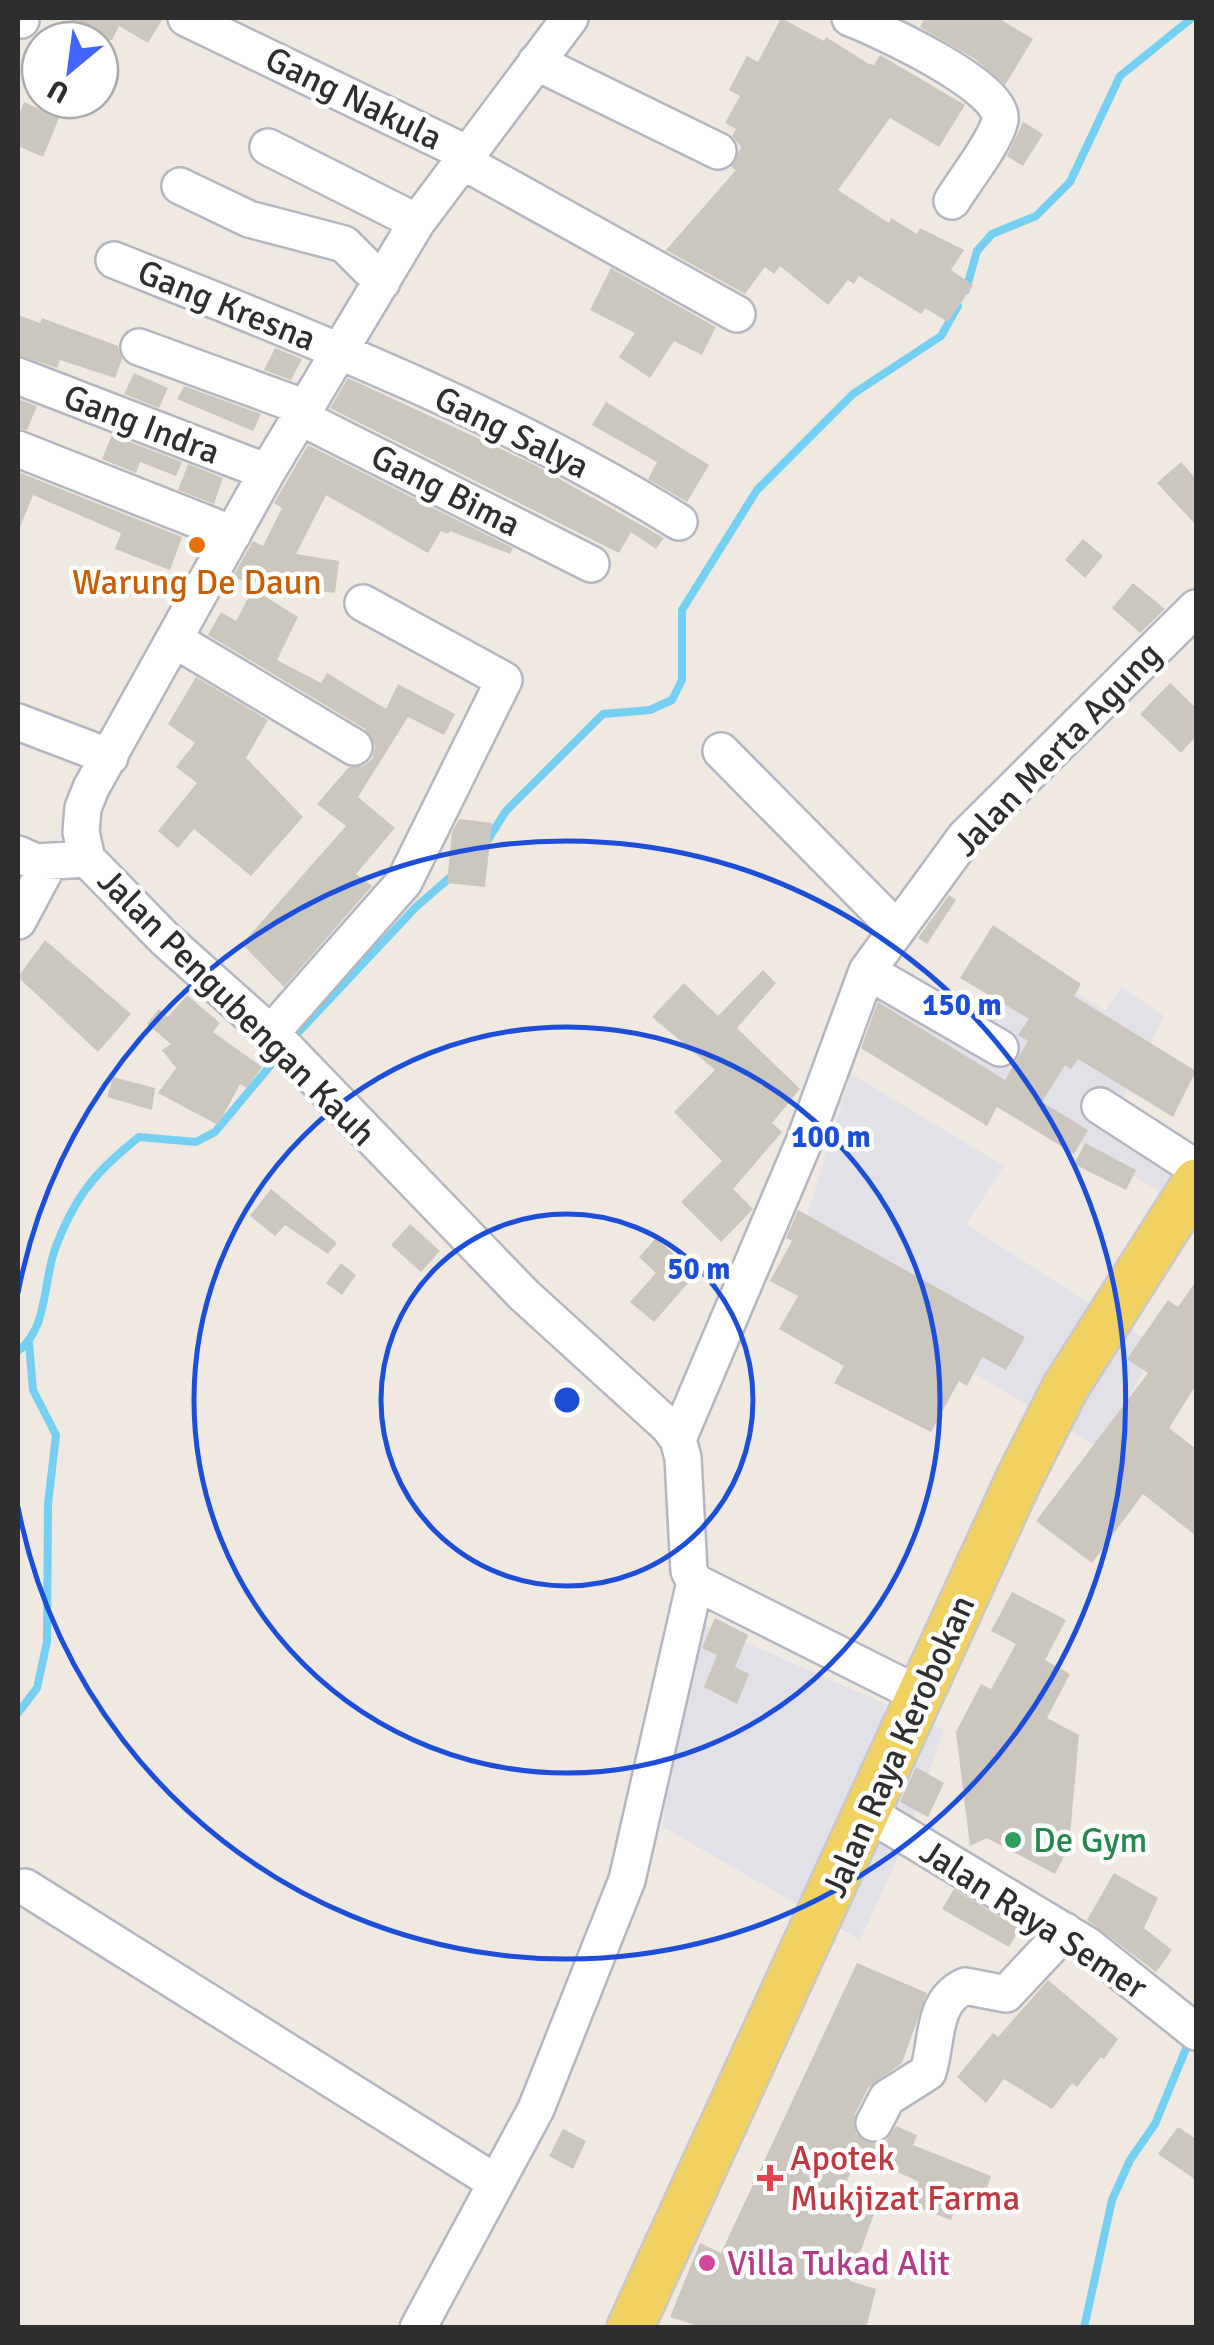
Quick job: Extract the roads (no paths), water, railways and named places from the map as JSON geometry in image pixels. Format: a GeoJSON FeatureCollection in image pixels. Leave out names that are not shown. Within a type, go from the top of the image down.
{"type":"FeatureCollection","features":[{"type":"Feature","properties":{"kind":"main road","name":"Jalan Raya Kerobokan"},"geometry":{"type":"LineString","coordinates":[[635,2326],[918,1694],[1065,1388],[1196,1182]]}},
{"type":"Feature","properties":{"kind":"street","name":"Gang Nakula"},"geometry":{"type":"LineString","coordinates":[[186,18],[465,158],[738,314]]}},
{"type":"Feature","properties":{"kind":"street","name":"Jalan Pengubengan Kauh"},"geometry":{"type":"LineString","coordinates":[[570,18],[416,222],[268,472],[110,757],[82,808],[80,832],[87,859],[166,939],[283,1044],[524,1296],[678,1439]]}},
{"type":"Feature","properties":{"kind":"street"},"geometry":{"type":"LineString","coordinates":[[850,18],[905,42],[986,94],[998,108],[999,124],[952,201]]}},
{"type":"Feature","properties":{"kind":"street"},"geometry":{"type":"LineString","coordinates":[[536,62],[718,151]]}},
{"type":"Feature","properties":{"kind":"street"},"geometry":{"type":"LineString","coordinates":[[268,147],[416,222]]}},
{"type":"Feature","properties":{"kind":"street"},"geometry":{"type":"LineString","coordinates":[[180,186],[250,219],[344,244],[382,282]]}},
{"type":"Feature","properties":{"kind":"street","name":"Gang Kresna"},"geometry":{"type":"LineString","coordinates":[[114,260],[340,350]]}},
{"type":"Feature","properties":{"kind":"street","name":"Gang Kresna"},"geometry":{"type":"LineString","coordinates":[[139,347],[303,412]]}},
{"type":"Feature","properties":{"kind":"street","name":"Gang Salya"},"geometry":{"type":"LineString","coordinates":[[340,350],[499,423],[621,486],[679,522]]}},
{"type":"Feature","properties":{"kind":"street","name":"Gang Indra"},"geometry":{"type":"LineString","coordinates":[[18,376],[268,472]]}},
{"type":"Feature","properties":{"kind":"street","name":"Gang Bima"},"geometry":{"type":"LineString","coordinates":[[303,412],[591,564]]}},
{"type":"Feature","properties":{"kind":"street"},"geometry":{"type":"LineString","coordinates":[[18,449],[233,534]]}},
{"type":"Feature","properties":{"kind":"street"},"geometry":{"type":"LineString","coordinates":[[283,1044],[404,882],[504,680],[363,603]]}},
{"type":"Feature","properties":{"kind":"street","name":"Jalan Merta Agung"},"geometry":{"type":"LineString","coordinates":[[678,1439],[810,1127],[868,971],[896,928],[1001,798],[1108,700],[1196,608]]}},
{"type":"Feature","properties":{"kind":"street"},"geometry":{"type":"LineString","coordinates":[[175,640],[354,747]]}},
{"type":"Feature","properties":{"kind":"street"},"geometry":{"type":"LineString","coordinates":[[18,722],[110,757]]}},
{"type":"Feature","properties":{"kind":"street"},"geometry":{"type":"LineString","coordinates":[[722,751],[896,928]]}},
{"type":"Feature","properties":{"kind":"street"},"geometry":{"type":"LineString","coordinates":[[18,922],[33,858],[87,859]]}},
{"type":"Feature","properties":{"kind":"street"},"geometry":{"type":"LineString","coordinates":[[868,971],[1000,1048]]}},
{"type":"Feature","properties":{"kind":"street"},"geometry":{"type":"LineString","coordinates":[[1100,1106],[1196,1168]]}},
{"type":"Feature","properties":{"kind":"street"},"geometry":{"type":"LineString","coordinates":[[678,1439],[683,1458],[689,1572],[695,1582],[704,1591],[918,1694]]}},
{"type":"Feature","properties":{"kind":"street"},"geometry":{"type":"LineString","coordinates":[[418,2328],[536,2109],[627,1880],[695,1582]]}},
{"type":"Feature","properties":{"kind":"street","name":"Jalan Raya Semer"},"geometry":{"type":"LineString","coordinates":[[868,1813],[1065,1931],[1187,2024]]}},
{"type":"Feature","properties":{"kind":"street"},"geometry":{"type":"LineString","coordinates":[[26,1886],[495,2182]]}},
{"type":"Feature","properties":{"kind":"street"},"geometry":{"type":"LineString","coordinates":[[874,2122],[887,2098],[928,2072],[937,2021],[946,1998],[965,1986],[1006,1994],[1065,1931]]}},
{"type":"Feature","properties":{"kind":"waterway"},"geometry":{"type":"LineString","coordinates":[[966,290],[977,251],[992,234],[1036,216],[1070,182],[1120,76],[1192,18]]}},
{"type":"Feature","properties":{"kind":"waterway"},"geometry":{"type":"LineString","coordinates":[[485,844],[506,811],[603,714],[650,710],[672,700],[682,680],[682,610],[757,490],[853,394],[941,336],[958,306]]}},
{"type":"Feature","properties":{"kind":"waterway"},"geometry":{"type":"LineString","coordinates":[[292,1039],[416,907],[454,874]]}},
{"type":"Feature","properties":{"kind":"waterway"},"geometry":{"type":"LineString","coordinates":[[18,1351],[28,1342],[40,1318],[51,1262],[63,1230],[98,1174],[139,1137],[196,1142],[215,1132],[280,1054]]}},
{"type":"Feature","properties":{"kind":"waterway"},"geometry":{"type":"LineString","coordinates":[[18,1713],[37,1688],[47,1642],[48,1504],[56,1435],[33,1390],[29,1343]]}},
{"type":"Feature","properties":{"kind":"waterway"},"geometry":{"type":"LineString","coordinates":[[1084,2328],[1112,2200],[1130,2160],[1155,2124],[1190,2039]]}},
{"type":"Feature","properties":{"kind":"place","name":"Warung De Daun"},"geometry":{"type":"Point","coordinates":[197,545]}},
{"type":"Feature","properties":{"kind":"place","name":"De Gym"},"geometry":{"type":"Point","coordinates":[1013,1840]}},
{"type":"Feature","properties":{"kind":"place","name":"Apotek Mukjizat Farma"},"geometry":{"type":"Point","coordinates":[770,2178]}},
{"type":"Feature","properties":{"kind":"place","name":"Villa Tukad Alit"},"geometry":{"type":"Point","coordinates":[707,2263]}}]}
